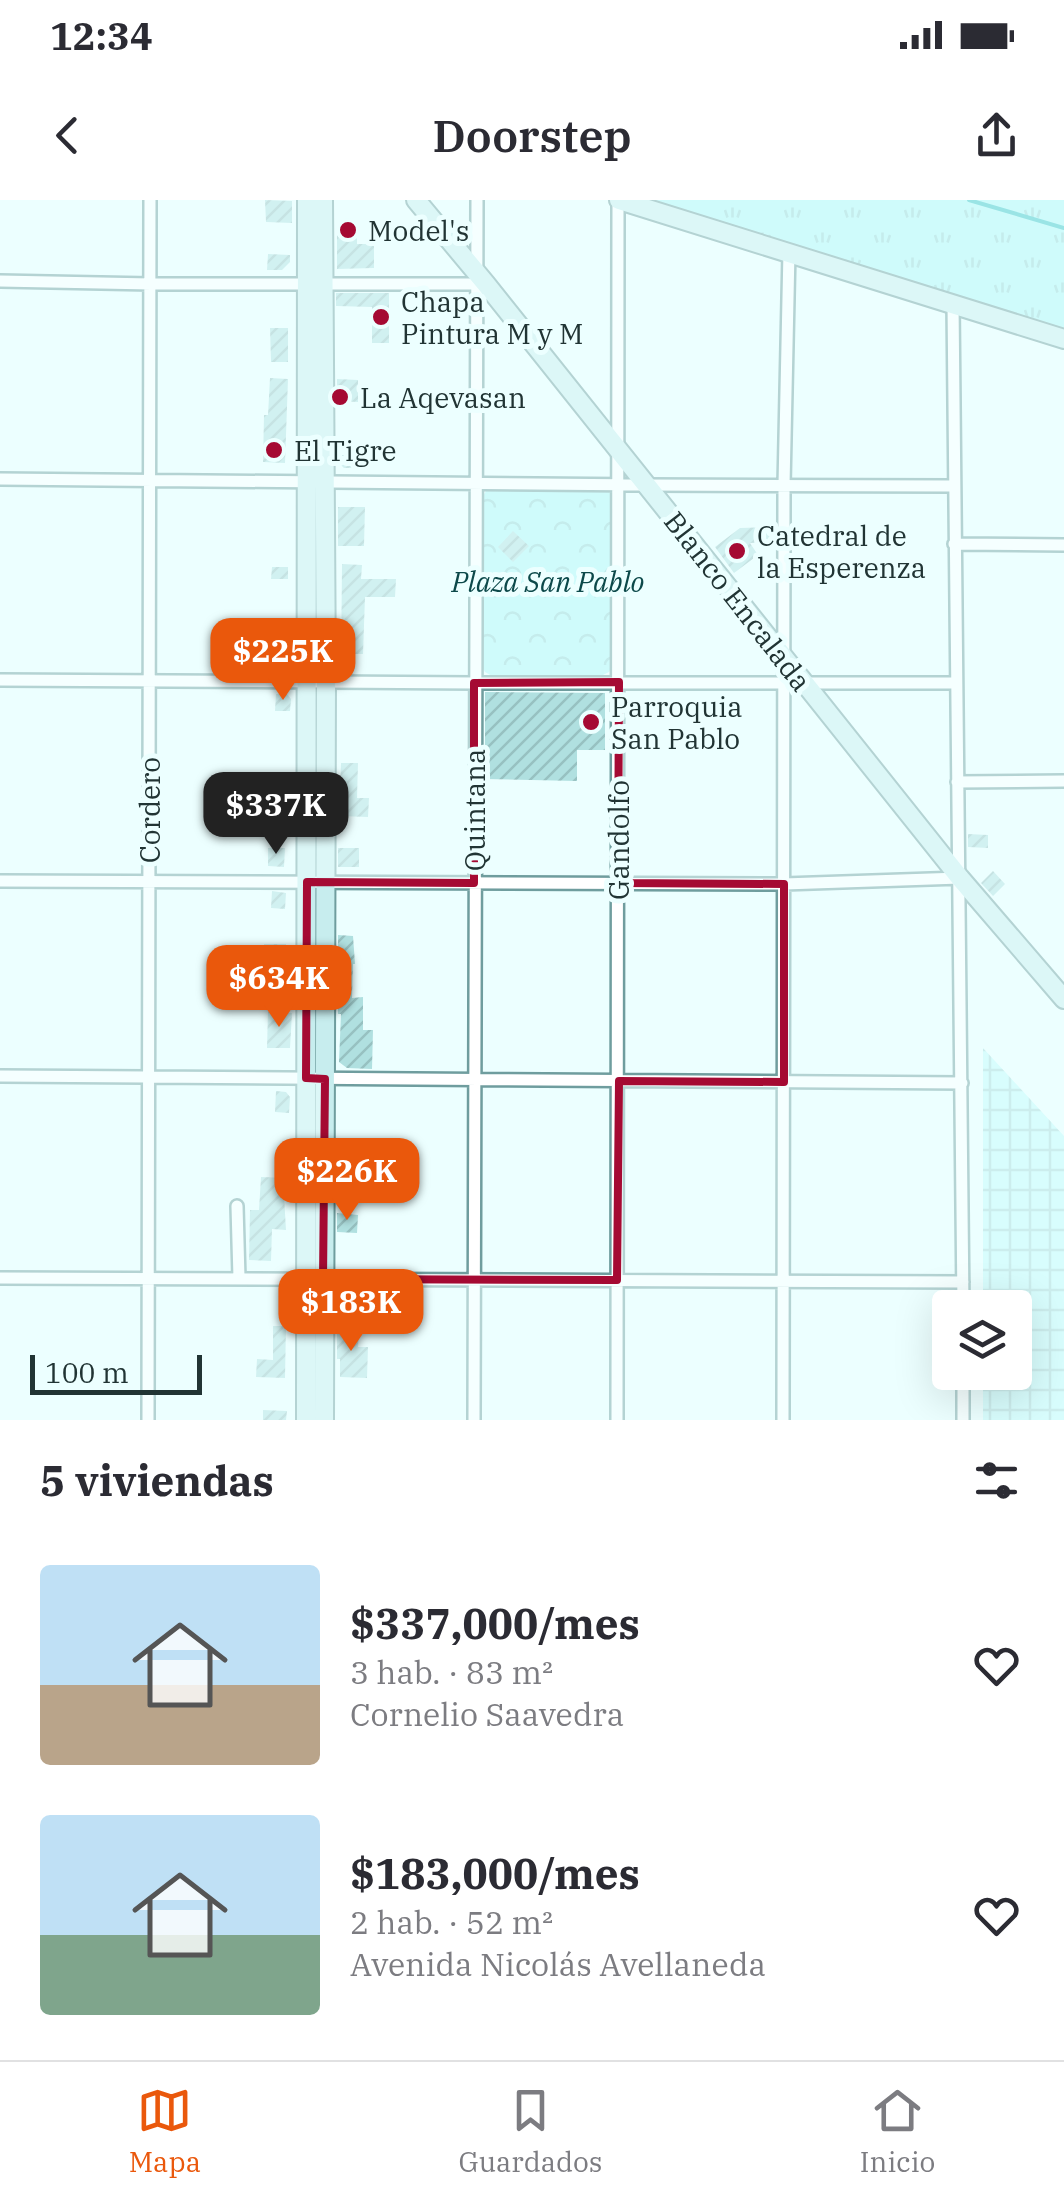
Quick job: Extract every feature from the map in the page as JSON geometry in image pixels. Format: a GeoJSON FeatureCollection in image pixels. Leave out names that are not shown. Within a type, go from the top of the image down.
{"type":"FeatureCollection","features":[{"type":"Feature","properties":{"kind":"street","name":"Cordero"},"geometry":{"type":"LineString","coordinates":[[148,1420],[150,200]]}},
{"type":"Feature","properties":{"kind":"street"},"geometry":{"type":"LineString","coordinates":[[306,1420],[314,1279],[316,1078],[315,283],[307,200]]}},
{"type":"Feature","properties":{"kind":"street"},"geometry":{"type":"LineString","coordinates":[[315,283],[323,200]]}},
{"type":"Feature","properties":{"kind":"street","name":"Blanco Encalada"},"geometry":{"type":"LineString","coordinates":[[416,200],[784,659],[794,683],[1064,999]]}},
{"type":"Feature","properties":{"kind":"street","name":"Quintana"},"geometry":{"type":"LineString","coordinates":[[474,1420],[477,200]]}},
{"type":"Feature","properties":{"kind":"street"},"geometry":{"type":"LineString","coordinates":[[619,200],[1064,338]]}},
{"type":"Feature","properties":{"kind":"street","name":"Gandolfo"},"geometry":{"type":"LineString","coordinates":[[617,1420],[619,200]]}},
{"type":"Feature","properties":{"kind":"street"},"geometry":{"type":"LineString","coordinates":[[784,659],[789,251]]}},
{"type":"Feature","properties":{"kind":"street"},"geometry":{"type":"LineString","coordinates":[[0,281],[151,284],[479,280]]}},
{"type":"Feature","properties":{"kind":"street"},"geometry":{"type":"LineString","coordinates":[[953,303],[964,1290]]}},
{"type":"Feature","properties":{"kind":"street"},"geometry":{"type":"LineString","coordinates":[[0,479],[954,486]]}},
{"type":"Feature","properties":{"kind":"street"},"geometry":{"type":"LineString","coordinates":[[954,544],[1064,545]]}},
{"type":"Feature","properties":{"kind":"street"},"geometry":{"type":"LineString","coordinates":[[0,680],[955,683]]}},
{"type":"Feature","properties":{"kind":"street"},"geometry":{"type":"LineString","coordinates":[[783,1420],[784,884],[794,683]]}},
{"type":"Feature","properties":{"kind":"street"},"geometry":{"type":"LineString","coordinates":[[958,782],[1064,781]]}},
{"type":"Feature","properties":{"kind":"street"},"geometry":{"type":"LineString","coordinates":[[0,881],[784,884],[960,878]]}},
{"type":"Feature","properties":{"kind":"street"},"geometry":{"type":"LineString","coordinates":[[0,1076],[962,1083]]}},
{"type":"Feature","properties":{"kind":"street"},"geometry":{"type":"LineString","coordinates":[[238,1206],[239,1278]]}},
{"type":"Feature","properties":{"kind":"street"},"geometry":{"type":"LineString","coordinates":[[0,1278],[964,1282]]}},
{"type":"Feature","properties":{"kind":"street"},"geometry":{"type":"LineString","coordinates":[[314,1279],[324,1420]]}},
{"type":"Feature","properties":{"kind":"street"},"geometry":{"type":"LineString","coordinates":[[963,1390],[963,1420]]}},
{"type":"Feature","properties":{"kind":"highlighted area"},"geometry":{"type":"Polygon","coordinates":[[[619,682],[618,883],[784,884],[784,1082],[619,1081],[617,1280],[323,1279],[325,1079],[306,1078],[307,882],[474,883],[474,683],[619,682]]]}},
{"type":"Feature","properties":{"kind":"shaded area"},"geometry":{"type":"Polygon","coordinates":[[[983,1048],[1064,1136],[1064,1420],[983,1420],[983,1390],[1032,1390],[1032,1290],[983,1290],[983,1048]]]}},
{"type":"Feature","properties":{"kind":"green space"},"geometry":{"type":"Polygon","coordinates":[[[636,200],[1064,200],[1064,330],[903,284],[636,200]]]}},
{"type":"Feature","properties":{"kind":"green space","name":"Plaza San Pablo"},"geometry":{"type":"Polygon","coordinates":[[[492,489],[607,490],[614,497],[613,665],[609,672],[492,676],[485,672],[481,665],[482,498],[492,489]]]}},
{"type":"Feature","properties":{"kind":"green space"},"geometry":{"type":"Polygon","coordinates":[[[569,558],[594,558],[594,602],[569,602],[569,558]]]}},
{"type":"Feature","properties":{"kind":"building"},"geometry":{"type":"Polygon","coordinates":[[[265,200],[292,201],[292,223],[266,222],[265,200]]]}},
{"type":"Feature","properties":{"kind":"building"},"geometry":{"type":"Polygon","coordinates":[[[337,231],[357,231],[357,244],[374,244],[374,268],[337,269],[337,231]]]}},
{"type":"Feature","properties":{"kind":"building"},"geometry":{"type":"Polygon","coordinates":[[[268,254],[290,255],[290,262],[282,270],[267,270],[268,254]]]}},
{"type":"Feature","properties":{"kind":"building","name":"Chapa Pintura M y M"},"geometry":{"type":"Polygon","coordinates":[[[336,293],[389,293],[389,343],[372,343],[372,307],[336,306],[336,293]]]}},
{"type":"Feature","properties":{"kind":"building"},"geometry":{"type":"Polygon","coordinates":[[[270,328],[288,328],[288,362],[271,362],[270,328]]]}},
{"type":"Feature","properties":{"kind":"building"},"geometry":{"type":"Polygon","coordinates":[[[270,378],[288,379],[285,463],[263,462],[270,378]]]}},
{"type":"Feature","properties":{"kind":"building"},"geometry":{"type":"Polygon","coordinates":[[[337,379],[358,380],[358,402],[337,401],[337,379]]]}},
{"type":"Feature","properties":{"kind":"building"},"geometry":{"type":"Polygon","coordinates":[[[338,455],[361,455],[361,468],[344,468],[338,455]]]}},
{"type":"Feature","properties":{"kind":"building"},"geometry":{"type":"Polygon","coordinates":[[[338,507],[365,507],[364,546],[338,546],[338,507]]]}},
{"type":"Feature","properties":{"kind":"building","name":"Catedral de la Esperenza"},"geometry":{"type":"Polygon","coordinates":[[[770,527],[771,542],[750,543],[758,555],[734,573],[715,547],[740,528],[770,527]]]}},
{"type":"Feature","properties":{"kind":"building"},"geometry":{"type":"Polygon","coordinates":[[[513,531],[529,546],[513,562],[498,547],[513,531]]]}},
{"type":"Feature","properties":{"kind":"building"},"geometry":{"type":"Polygon","coordinates":[[[342,564],[362,565],[361,579],[396,579],[395,597],[365,597],[363,654],[355,654],[355,669],[344,669],[341,665],[342,564]]]}},
{"type":"Feature","properties":{"kind":"building"},"geometry":{"type":"Polygon","coordinates":[[[272,567],[288,567],[288,579],[271,579],[272,567]]]}},
{"type":"Feature","properties":{"kind":"building"},"geometry":{"type":"Polygon","coordinates":[[[485,692],[605,693],[605,750],[577,750],[577,781],[485,779],[485,692]]]}},
{"type":"Feature","properties":{"kind":"building"},"geometry":{"type":"Polygon","coordinates":[[[276,694],[287,694],[291,699],[290,711],[275,711],[276,694]]]}},
{"type":"Feature","properties":{"kind":"building"},"geometry":{"type":"Polygon","coordinates":[[[341,763],[358,763],[357,798],[369,798],[368,817],[339,816],[341,763]]]}},
{"type":"Feature","properties":{"kind":"building"},"geometry":{"type":"Polygon","coordinates":[[[968,834],[988,835],[988,848],[968,847],[968,834]]]}},
{"type":"Feature","properties":{"kind":"building"},"geometry":{"type":"Polygon","coordinates":[[[268,848],[285,848],[284,867],[268,866],[268,848]]]}},
{"type":"Feature","properties":{"kind":"building"},"geometry":{"type":"Polygon","coordinates":[[[338,848],[359,848],[359,867],[338,867],[338,848]]]}},
{"type":"Feature","properties":{"kind":"building"},"geometry":{"type":"Polygon","coordinates":[[[993,871],[1005,884],[993,896],[981,883],[993,871]]]}},
{"type":"Feature","properties":{"kind":"building"},"geometry":{"type":"Polygon","coordinates":[[[272,891],[286,893],[285,909],[271,908],[272,891]]]}},
{"type":"Feature","properties":{"kind":"building"},"geometry":{"type":"Polygon","coordinates":[[[338,935],[353,936],[352,998],[363,997],[363,1030],[373,1030],[372,1069],[347,1068],[339,1062],[338,935]]]}},
{"type":"Feature","properties":{"kind":"building"},"geometry":{"type":"Polygon","coordinates":[[[264,944],[286,944],[286,962],[263,961],[264,944]]]}},
{"type":"Feature","properties":{"kind":"building"},"geometry":{"type":"Polygon","coordinates":[[[268,1012],[292,1013],[290,1048],[267,1048],[268,1012]]]}},
{"type":"Feature","properties":{"kind":"building"},"geometry":{"type":"Polygon","coordinates":[[[276,1091],[286,1092],[290,1097],[289,1113],[275,1112],[276,1091]]]}},
{"type":"Feature","properties":{"kind":"building"},"geometry":{"type":"Polygon","coordinates":[[[392,1142],[392,1162],[358,1163],[358,1177],[340,1177],[340,1143],[392,1142]]]}},
{"type":"Feature","properties":{"kind":"building"},"geometry":{"type":"Polygon","coordinates":[[[261,1177],[287,1178],[286,1230],[272,1229],[271,1261],[249,1260],[250,1210],[259,1210],[261,1177]]]}},
{"type":"Feature","properties":{"kind":"building"},"geometry":{"type":"Polygon","coordinates":[[[337,1213],[358,1215],[357,1233],[337,1232],[337,1213]]]}},
{"type":"Feature","properties":{"kind":"building"},"geometry":{"type":"Polygon","coordinates":[[[273,1326],[286,1326],[285,1378],[256,1377],[257,1359],[273,1360],[273,1326]]]}},
{"type":"Feature","properties":{"kind":"building"},"geometry":{"type":"Polygon","coordinates":[[[337,1328],[359,1330],[358,1347],[368,1347],[367,1378],[340,1377],[337,1328]]]}},
{"type":"Feature","properties":{"kind":"building"},"geometry":{"type":"Polygon","coordinates":[[[263,1410],[287,1411],[286,1420],[263,1420],[263,1410]]]}},
{"type":"Feature","properties":{"kind":"waterway"},"geometry":{"type":"LineString","coordinates":[[969,200],[1064,228]]}},
{"type":"Feature","properties":{"kind":"place","name":"Model's"},"geometry":{"type":"Point","coordinates":[348,230]}},
{"type":"Feature","properties":{"kind":"place","name":"Chapa Pintura M y M"},"geometry":{"type":"Point","coordinates":[381,317]}},
{"type":"Feature","properties":{"kind":"place","name":"La Aqevasan"},"geometry":{"type":"Point","coordinates":[340,397]}},
{"type":"Feature","properties":{"kind":"place","name":"El Tigre"},"geometry":{"type":"Point","coordinates":[274,450]}},
{"type":"Feature","properties":{"kind":"place","name":"Catedral de la Esperenza"},"geometry":{"type":"Point","coordinates":[737,551]}},
{"type":"Feature","properties":{"kind":"place","name":"Parroquia San Pablo"},"geometry":{"type":"Point","coordinates":[591,722]}}]}
